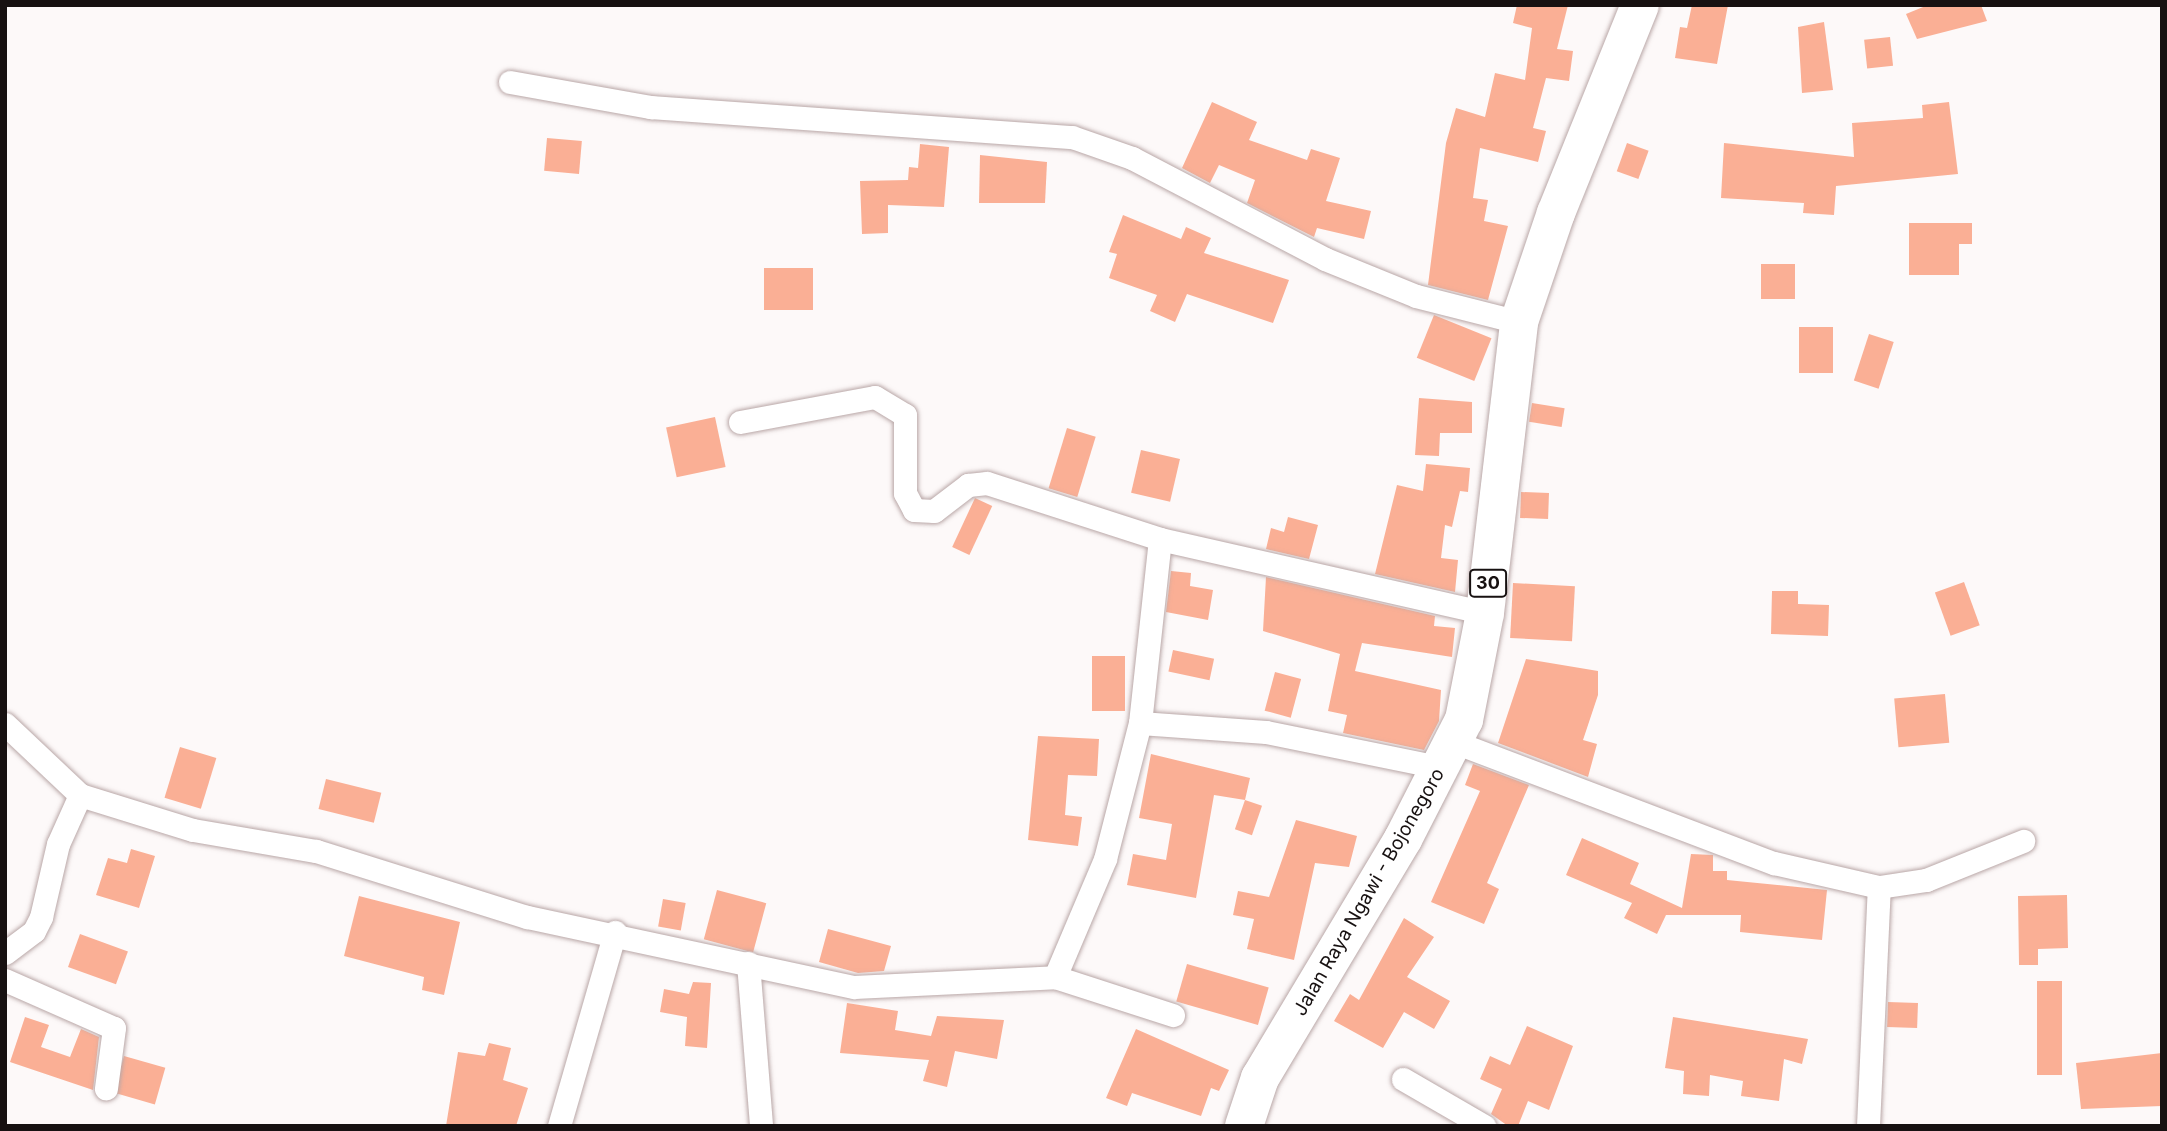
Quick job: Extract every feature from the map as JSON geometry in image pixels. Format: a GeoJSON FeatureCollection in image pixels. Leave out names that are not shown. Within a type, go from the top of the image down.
{"type":"FeatureCollection","features":[{"type":"Feature","properties":{"kind":"highway","name":"Jalan Raya Ngawi - Bojonegoro"},"geometry":{"type":"LineString","coordinates":[[1244,1126],[1260,1078],[1447,754],[1467,708],[1485,613],[1519,322],[1556,213],[1640,5]]}},
{"type":"Feature","properties":{"kind":"street"},"geometry":{"type":"LineString","coordinates":[[510,82],[651,107],[1072,137],[1132,158],[1325,259],[1416,296],[1519,322]]}},
{"type":"Feature","properties":{"kind":"street"},"geometry":{"type":"LineString","coordinates":[[740,422],[875,397],[905,415],[906,500],[914,510],[934,511],[980,481],[1160,539],[1485,613]]}},
{"type":"Feature","properties":{"kind":"street"},"geometry":{"type":"LineString","coordinates":[[1055,977],[1105,859],[1140,723],[1160,539]]}},
{"type":"Feature","properties":{"kind":"street"},"geometry":{"type":"LineString","coordinates":[[1140,723],[1266,732],[1447,754],[1774,863],[1879,887],[1926,880],[2023,841]]}},
{"type":"Feature","properties":{"kind":"street"},"geometry":{"type":"LineString","coordinates":[[5,724],[79,796],[193,830],[316,851],[460,901],[615,932],[748,963],[891,990],[960,979],[1055,977],[1173,1016]]}},
{"type":"Feature","properties":{"kind":"street"},"geometry":{"type":"LineString","coordinates":[[5,953],[34,932],[41,917],[58,844],[79,796]]}},
{"type":"Feature","properties":{"kind":"street"},"geometry":{"type":"LineString","coordinates":[[1868,1126],[1879,887]]}},
{"type":"Feature","properties":{"kind":"street"},"geometry":{"type":"LineString","coordinates":[[559,1126],[615,932]]}},
{"type":"Feature","properties":{"kind":"street"},"geometry":{"type":"LineString","coordinates":[[748,963],[761,1126]]}},
{"type":"Feature","properties":{"kind":"street"},"geometry":{"type":"LineString","coordinates":[[5,980],[108,1021],[117,1037],[106,1088]]}},
{"type":"Feature","properties":{"kind":"street"},"geometry":{"type":"LineString","coordinates":[[1403,1079],[1485,1126]]}},
{"type":"Feature","properties":{"kind":"building"},"geometry":{"type":"Polygon","coordinates":[[[1517,5],[1568,5],[1557,49],[1573,51],[1569,81],[1546,78],[1533,128],[1546,131],[1538,162],[1480,148],[1473,198],[1488,200],[1484,221],[1508,226],[1488,300],[1428,285],[1446,143],[1456,108],[1485,117],[1495,73],[1525,80],[1532,28],[1513,23],[1517,5]]]}},
{"type":"Feature","properties":{"kind":"building"},"geometry":{"type":"Polygon","coordinates":[[[1692,5],[1728,5],[1717,64],[1675,58],[1680,27],[1687,28],[1692,5]]]}},
{"type":"Feature","properties":{"kind":"building"},"geometry":{"type":"Polygon","coordinates":[[[1928,5],[1981,5],[1987,21],[1917,39],[1906,14],[1928,5]]]}},
{"type":"Feature","properties":{"kind":"building"},"geometry":{"type":"Polygon","coordinates":[[[1824,22],[1833,90],[1802,93],[1798,27],[1824,22]]]}},
{"type":"Feature","properties":{"kind":"building"},"geometry":{"type":"Polygon","coordinates":[[[1890,37],[1893,66],[1867,69],[1864,40],[1890,37]]]}},
{"type":"Feature","properties":{"kind":"building"},"geometry":{"type":"Polygon","coordinates":[[[1212,102],[1257,122],[1249,140],[1307,160],[1311,149],[1340,158],[1326,201],[1371,211],[1364,239],[1317,228],[1314,237],[1247,203],[1255,180],[1219,165],[1210,183],[1182,168],[1212,102]]]}},
{"type":"Feature","properties":{"kind":"building"},"geometry":{"type":"Polygon","coordinates":[[[1949,102],[1958,174],[1836,186],[1834,215],[1803,213],[1804,203],[1721,198],[1724,143],[1854,157],[1852,123],[1923,118],[1922,105],[1949,102]]]}},
{"type":"Feature","properties":{"kind":"building"},"geometry":{"type":"Polygon","coordinates":[[[547,138],[582,141],[579,174],[544,171],[547,138]]]}},
{"type":"Feature","properties":{"kind":"building"},"geometry":{"type":"Polygon","coordinates":[[[1627,143],[1649,151],[1638,179],[1617,171],[1627,143]]]}},
{"type":"Feature","properties":{"kind":"building"},"geometry":{"type":"Polygon","coordinates":[[[920,144],[949,147],[944,207],[888,205],[888,233],[862,234],[860,181],[908,180],[909,167],[918,168],[920,144]]]}},
{"type":"Feature","properties":{"kind":"building"},"geometry":{"type":"Polygon","coordinates":[[[980,155],[1047,162],[1045,203],[979,203],[980,155]]]}},
{"type":"Feature","properties":{"kind":"building"},"geometry":{"type":"Polygon","coordinates":[[[1123,215],[1181,239],[1186,227],[1211,238],[1204,253],[1289,280],[1273,323],[1187,294],[1175,322],[1150,311],[1157,295],[1109,278],[1117,254],[1109,252],[1123,215]]]}},
{"type":"Feature","properties":{"kind":"building"},"geometry":{"type":"Polygon","coordinates":[[[1909,223],[1972,223],[1972,244],[1959,244],[1959,275],[1909,275],[1909,223]]]}},
{"type":"Feature","properties":{"kind":"building"},"geometry":{"type":"Polygon","coordinates":[[[1761,264],[1795,264],[1795,299],[1761,299],[1761,264]]]}},
{"type":"Feature","properties":{"kind":"building"},"geometry":{"type":"Polygon","coordinates":[[[764,268],[813,268],[813,310],[764,310],[764,268]]]}},
{"type":"Feature","properties":{"kind":"building"},"geometry":{"type":"Polygon","coordinates":[[[1434,315],[1491,338],[1474,381],[1417,358],[1434,315]]]}},
{"type":"Feature","properties":{"kind":"building"},"geometry":{"type":"Polygon","coordinates":[[[1799,327],[1833,327],[1833,373],[1799,373],[1799,327]]]}},
{"type":"Feature","properties":{"kind":"building"},"geometry":{"type":"Polygon","coordinates":[[[1869,334],[1894,342],[1879,389],[1854,381],[1869,334]]]}},
{"type":"Feature","properties":{"kind":"building"},"geometry":{"type":"Polygon","coordinates":[[[1419,398],[1472,402],[1472,433],[1440,433],[1439,456],[1415,455],[1419,398]]]}},
{"type":"Feature","properties":{"kind":"building"},"geometry":{"type":"Polygon","coordinates":[[[1532,403],[1565,408],[1562,427],[1529,422],[1532,403]]]}},
{"type":"Feature","properties":{"kind":"building"},"geometry":{"type":"Polygon","coordinates":[[[715,417],[726,467],[677,477],[666,427],[715,417]]]}},
{"type":"Feature","properties":{"kind":"building"},"geometry":{"type":"Polygon","coordinates":[[[1067,428],[1096,437],[1077,497],[1049,488],[1067,428]]]}},
{"type":"Feature","properties":{"kind":"building"},"geometry":{"type":"Polygon","coordinates":[[[1141,450],[1180,459],[1170,502],[1131,493],[1141,450]]]}},
{"type":"Feature","properties":{"kind":"building"},"geometry":{"type":"Polygon","coordinates":[[[1426,464],[1470,468],[1468,492],[1460,491],[1452,527],[1445,525],[1441,558],[1458,560],[1455,592],[1375,574],[1397,485],[1423,491],[1426,464]]]}},
{"type":"Feature","properties":{"kind":"building"},"geometry":{"type":"Polygon","coordinates":[[[1521,492],[1549,493],[1548,519],[1520,518],[1521,492]]]}},
{"type":"Feature","properties":{"kind":"building"},"geometry":{"type":"Polygon","coordinates":[[[975,498],[992,506],[969,555],[952,547],[975,498]]]}},
{"type":"Feature","properties":{"kind":"building"},"geometry":{"type":"Polygon","coordinates":[[[1288,517],[1318,525],[1309,559],[1266,549],[1271,528],[1284,532],[1288,517]]]}},
{"type":"Feature","properties":{"kind":"building"},"geometry":{"type":"Polygon","coordinates":[[[1171,571],[1191,573],[1190,586],[1213,590],[1208,620],[1166,612],[1171,571]]]}},
{"type":"Feature","properties":{"kind":"building"},"geometry":{"type":"Polygon","coordinates":[[[1266,577],[1435,616],[1434,626],[1455,628],[1452,657],[1362,643],[1355,671],[1441,690],[1439,721],[1424,750],[1343,733],[1347,715],[1328,711],[1340,654],[1263,631],[1266,577]]]}},
{"type":"Feature","properties":{"kind":"building"},"geometry":{"type":"Polygon","coordinates":[[[1964,582],[1980,625],[1951,636],[1935,593],[1964,582]]]}},
{"type":"Feature","properties":{"kind":"building"},"geometry":{"type":"Polygon","coordinates":[[[1513,583],[1575,586],[1572,641],[1510,638],[1513,583]]]}},
{"type":"Feature","properties":{"kind":"building"},"geometry":{"type":"Polygon","coordinates":[[[1772,591],[1798,591],[1798,604],[1829,605],[1828,636],[1771,634],[1772,591]]]}},
{"type":"Feature","properties":{"kind":"building"},"geometry":{"type":"Polygon","coordinates":[[[1173,650],[1214,659],[1210,680],[1168,672],[1173,650]]]}},
{"type":"Feature","properties":{"kind":"building"},"geometry":{"type":"Polygon","coordinates":[[[1092,656],[1125,656],[1125,711],[1092,711],[1092,656]]]}},
{"type":"Feature","properties":{"kind":"building"},"geometry":{"type":"Polygon","coordinates":[[[1526,659],[1598,671],[1598,695],[1583,740],[1597,744],[1588,777],[1498,743],[1526,659]]]}},
{"type":"Feature","properties":{"kind":"building"},"geometry":{"type":"Polygon","coordinates":[[[1275,672],[1301,679],[1291,718],[1265,711],[1275,672]]]}},
{"type":"Feature","properties":{"kind":"building"},"geometry":{"type":"Polygon","coordinates":[[[1945,694],[1949,743],[1898,747],[1894,698],[1945,694]]]}},
{"type":"Feature","properties":{"kind":"building"},"geometry":{"type":"Polygon","coordinates":[[[1038,736],[1099,739],[1097,776],[1068,775],[1065,815],[1082,817],[1078,846],[1028,840],[1038,736]]]}},
{"type":"Feature","properties":{"kind":"building"},"geometry":{"type":"Polygon","coordinates":[[[180,747],[216,758],[201,809],[165,798],[180,747]]]}},
{"type":"Feature","properties":{"kind":"building"},"geometry":{"type":"Polygon","coordinates":[[[1151,754],[1250,778],[1245,800],[1214,795],[1196,898],[1127,885],[1133,854],[1166,860],[1172,824],[1139,818],[1151,754]]]}},
{"type":"Feature","properties":{"kind":"building"},"geometry":{"type":"Polygon","coordinates":[[[1473,764],[1529,785],[1487,883],[1499,889],[1484,924],[1431,902],[1480,791],[1465,785],[1473,764]]]}},
{"type":"Feature","properties":{"kind":"building"},"geometry":{"type":"Polygon","coordinates":[[[326,779],[381,793],[374,823],[319,809],[326,779]]]}},
{"type":"Feature","properties":{"kind":"building"},"geometry":{"type":"Polygon","coordinates":[[[1245,800],[1262,806],[1252,835],[1235,829],[1245,800]]]}},
{"type":"Feature","properties":{"kind":"building"},"geometry":{"type":"Polygon","coordinates":[[[1296,820],[1357,836],[1349,867],[1315,863],[1294,960],[1247,949],[1254,919],[1233,915],[1238,891],[1269,897],[1296,820]]]}},
{"type":"Feature","properties":{"kind":"building"},"geometry":{"type":"Polygon","coordinates":[[[1582,838],[1639,863],[1630,884],[1682,908],[1691,854],[1713,855],[1713,871],[1727,871],[1727,880],[1827,890],[1822,940],[1740,932],[1741,915],[1666,915],[1657,934],[1624,918],[1632,903],[1566,875],[1582,838]]]}},
{"type":"Feature","properties":{"kind":"building"},"geometry":{"type":"Polygon","coordinates":[[[131,849],[155,856],[139,908],[96,895],[108,858],[127,863],[131,849]]]}},
{"type":"Feature","properties":{"kind":"building"},"geometry":{"type":"Polygon","coordinates":[[[717,890],[766,903],[753,952],[704,939],[717,890]]]}},
{"type":"Feature","properties":{"kind":"building"},"geometry":{"type":"Polygon","coordinates":[[[2067,895],[2068,948],[2038,949],[2038,965],[2019,965],[2018,896],[2067,895]]]}},
{"type":"Feature","properties":{"kind":"building"},"geometry":{"type":"Polygon","coordinates":[[[359,896],[460,922],[444,995],[422,990],[424,977],[344,956],[359,896]]]}},
{"type":"Feature","properties":{"kind":"building"},"geometry":{"type":"Polygon","coordinates":[[[663,899],[686,903],[681,931],[658,927],[663,899]]]}},
{"type":"Feature","properties":{"kind":"building"},"geometry":{"type":"Polygon","coordinates":[[[1404,918],[1434,937],[1407,977],[1450,1001],[1434,1029],[1404,1012],[1383,1048],[1334,1021],[1350,994],[1359,1000],[1404,918]]]}},
{"type":"Feature","properties":{"kind":"building"},"geometry":{"type":"Polygon","coordinates":[[[828,929],[891,946],[884,971],[858,973],[819,962],[828,929]]]}},
{"type":"Feature","properties":{"kind":"building"},"geometry":{"type":"Polygon","coordinates":[[[80,934],[128,951],[116,984],[68,967],[80,934]]]}},
{"type":"Feature","properties":{"kind":"building"},"geometry":{"type":"Polygon","coordinates":[[[1187,964],[1269,987],[1258,1025],[1176,1001],[1187,964]]]}},
{"type":"Feature","properties":{"kind":"building"},"geometry":{"type":"Polygon","coordinates":[[[2037,981],[2062,981],[2062,1075],[2037,1075],[2037,981]]]}},
{"type":"Feature","properties":{"kind":"building"},"geometry":{"type":"Polygon","coordinates":[[[693,982],[711,983],[707,1048],[685,1046],[687,1017],[660,1012],[664,989],[689,994],[693,982]]]}},
{"type":"Feature","properties":{"kind":"building"},"geometry":{"type":"Polygon","coordinates":[[[1888,1002],[1918,1003],[1917,1028],[1887,1027],[1888,1002]]]}},
{"type":"Feature","properties":{"kind":"building"},"geometry":{"type":"Polygon","coordinates":[[[847,1003],[898,1011],[895,1030],[931,1036],[937,1016],[1004,1020],[997,1059],[955,1051],[947,1087],[923,1081],[929,1060],[840,1053],[847,1003]]]}},
{"type":"Feature","properties":{"kind":"building"},"geometry":{"type":"Polygon","coordinates":[[[25,1017],[49,1025],[41,1047],[70,1057],[81,1029],[99,1037],[93,1090],[10,1062],[25,1017]]]}},
{"type":"Feature","properties":{"kind":"building"},"geometry":{"type":"Polygon","coordinates":[[[1673,1017],[1808,1039],[1802,1064],[1784,1059],[1779,1101],[1741,1096],[1743,1081],[1710,1075],[1709,1096],[1683,1094],[1684,1071],[1665,1068],[1673,1017]]]}},
{"type":"Feature","properties":{"kind":"building"},"geometry":{"type":"Polygon","coordinates":[[[1527,1026],[1573,1046],[1549,1110],[1528,1101],[1518,1126],[1508,1126],[1491,1114],[1502,1089],[1480,1079],[1490,1056],[1510,1065],[1527,1026]]]}},
{"type":"Feature","properties":{"kind":"building"},"geometry":{"type":"Polygon","coordinates":[[[1136,1029],[1229,1070],[1219,1091],[1211,1088],[1201,1116],[1132,1093],[1127,1106],[1106,1098],[1136,1029]]]}},
{"type":"Feature","properties":{"kind":"building"},"geometry":{"type":"Polygon","coordinates":[[[489,1043],[511,1048],[503,1080],[528,1088],[516,1126],[446,1126],[458,1052],[485,1056],[489,1043]]]}},
{"type":"Feature","properties":{"kind":"building"},"geometry":{"type":"Polygon","coordinates":[[[2162,1053],[2162,1106],[2081,1109],[2076,1063],[2162,1053]]]}},
{"type":"Feature","properties":{"kind":"building"},"geometry":{"type":"Polygon","coordinates":[[[124,1056],[165,1068],[155,1104],[114,1093],[124,1056]]]}}]}
